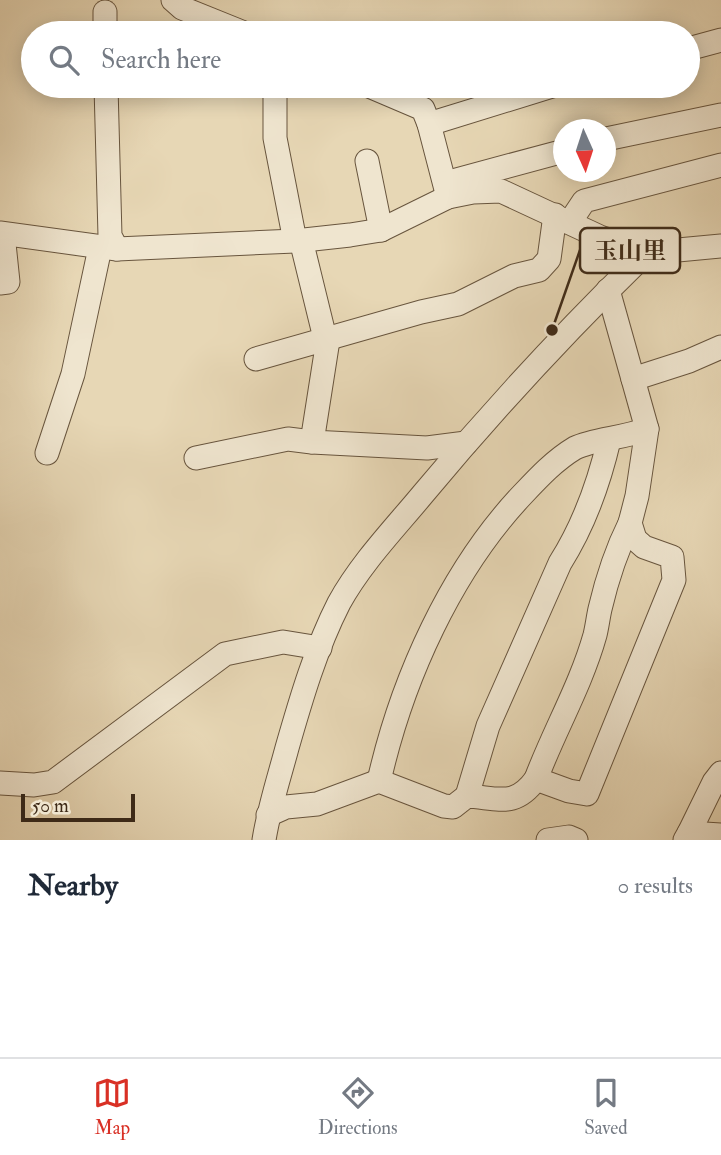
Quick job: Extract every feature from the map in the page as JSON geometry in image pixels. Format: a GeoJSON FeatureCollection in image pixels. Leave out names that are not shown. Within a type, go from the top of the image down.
{"type":"FeatureCollection","features":[{"type":"Feature","properties":{"kind":"street"},"geometry":{"type":"LineString","coordinates":[[173,0],[182,8],[214,21]]}},
{"type":"Feature","properties":{"kind":"street"},"geometry":{"type":"LineString","coordinates":[[700,46],[721,40]]}},
{"type":"Feature","properties":{"kind":"street"},"geometry":{"type":"LineString","coordinates":[[47,453],[109,248],[106,98]]}},
{"type":"Feature","properties":{"kind":"street"},"geometry":{"type":"LineString","coordinates":[[275,98],[275,138],[298,240],[324,334],[328,340],[312,442]]}},
{"type":"Feature","properties":{"kind":"street"},"geometry":{"type":"LineString","coordinates":[[397,98],[423,109],[446,190]]}},
{"type":"Feature","properties":{"kind":"street"},"geometry":{"type":"LineString","coordinates":[[429,124],[513,98]]}},
{"type":"Feature","properties":{"kind":"street"},"geometry":{"type":"LineString","coordinates":[[616,137],[721,115]]}},
{"type":"Feature","properties":{"kind":"street"},"geometry":{"type":"LineString","coordinates":[[0,283],[8,282],[1,234],[109,248],[298,240],[351,235],[381,230],[446,190],[553,155]]}},
{"type":"Feature","properties":{"kind":"street"},"geometry":{"type":"LineString","coordinates":[[367,161],[381,230]]}},
{"type":"Feature","properties":{"kind":"street"},"geometry":{"type":"LineString","coordinates":[[256,359],[458,304],[514,276],[539,270],[549,259],[562,219],[583,201],[721,165]]}},
{"type":"Feature","properties":{"kind":"street"},"geometry":{"type":"LineString","coordinates":[[446,190],[500,191],[600,237],[646,253],[721,246]]}},
{"type":"Feature","properties":{"kind":"street"},"geometry":{"type":"LineString","coordinates":[[264,840],[268,816],[298,710],[320,648],[340,603],[370,557],[466,443],[608,290],[646,253]]}},
{"type":"Feature","properties":{"kind":"street"},"geometry":{"type":"LineString","coordinates":[[467,796],[515,799],[526,793],[536,779],[587,657],[606,583],[630,523],[647,429],[608,290]]}},
{"type":"Feature","properties":{"kind":"street"},"geometry":{"type":"LineString","coordinates":[[633,379],[689,361],[721,347]]}},
{"type":"Feature","properties":{"kind":"street"},"geometry":{"type":"LineString","coordinates":[[379,781],[390,732],[438,615],[460,576],[501,517],[546,470],[576,447],[647,429]]}},
{"type":"Feature","properties":{"kind":"street"},"geometry":{"type":"LineString","coordinates":[[196,458],[288,439],[427,448],[466,443]]}},
{"type":"Feature","properties":{"kind":"street"},"geometry":{"type":"LineString","coordinates":[[268,816],[286,807],[317,804],[379,781],[444,806],[453,807],[467,796],[488,726],[560,563],[576,538],[590,503],[608,440]]}},
{"type":"Feature","properties":{"kind":"street"},"geometry":{"type":"LineString","coordinates":[[536,779],[569,791],[587,794],[674,580],[672,557],[645,547],[635,539],[630,523]]}},
{"type":"Feature","properties":{"kind":"street"},"geometry":{"type":"LineString","coordinates":[[0,783],[34,785],[53,782],[225,654],[283,642],[320,648]]}},
{"type":"Feature","properties":{"kind":"street"},"geometry":{"type":"LineString","coordinates":[[721,774],[714,782],[687,837],[721,835]]}},
{"type":"Feature","properties":{"kind":"street"},"geometry":{"type":"LineString","coordinates":[[548,840],[576,840]]}},
{"type":"Feature","properties":{"kind":"place","name":"玉山里"},"geometry":{"type":"Point","coordinates":[552,330]}}]}
